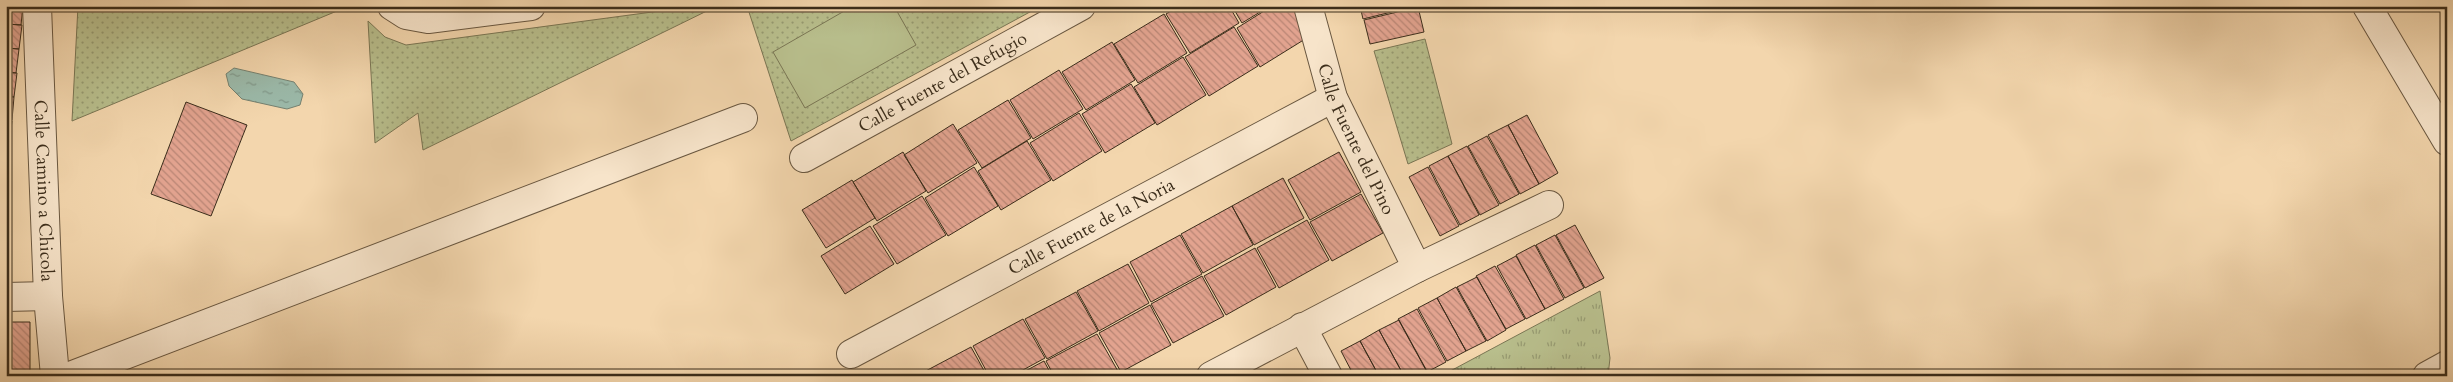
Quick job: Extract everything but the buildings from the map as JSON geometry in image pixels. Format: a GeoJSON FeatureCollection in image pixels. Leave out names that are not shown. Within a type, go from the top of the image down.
{"type":"FeatureCollection","features":[{"type":"Feature","properties":{"kind":"street","name":"Calle Camino a Chicola"},"geometry":{"type":"LineString","coordinates":[[37,6],[48,296],[55,376]]}},
{"type":"Feature","properties":{"kind":"street"},"geometry":{"type":"LineString","coordinates":[[392,6],[406,15],[428,19],[531,6]]}},
{"type":"Feature","properties":{"kind":"street","name":"Calle Fuente del Refugio"},"geometry":{"type":"LineString","coordinates":[[804,158],[1081,6]]}},
{"type":"Feature","properties":{"kind":"street","name":"Calle Fuente del Pino"},"geometry":{"type":"LineString","coordinates":[[1308,6],[1333,98],[1416,268]]}},
{"type":"Feature","properties":{"kind":"street"},"geometry":{"type":"LineString","coordinates":[[2367,6],[2447,141]]}},
{"type":"Feature","properties":{"kind":"street","name":"Calle Fuente de la Noria"},"geometry":{"type":"LineString","coordinates":[[851,354],[1333,98]]}},
{"type":"Feature","properties":{"kind":"street"},"geometry":{"type":"LineString","coordinates":[[70,376],[743,118]]}},
{"type":"Feature","properties":{"kind":"street"},"geometry":{"type":"LineString","coordinates":[[1211,376],[1416,268],[1550,205]]}},
{"type":"Feature","properties":{"kind":"street"},"geometry":{"type":"LineString","coordinates":[[6,297],[48,296]]}},
{"type":"Feature","properties":{"kind":"street"},"geometry":{"type":"LineString","coordinates":[[1302,327],[1328,376]]}},
{"type":"Feature","properties":{"kind":"street"},"geometry":{"type":"LineString","coordinates":[[2427,376],[2447,365]]}},
{"type":"Feature","properties":{"kind":"green space"},"geometry":{"type":"Polygon","coordinates":[[[78,6],[349,6],[72,121],[78,6]]]}},
{"type":"Feature","properties":{"kind":"green space"},"geometry":{"type":"Polygon","coordinates":[[[697,6],[717,6],[423,150],[418,113],[375,143],[368,21],[385,37],[406,45],[697,6]]]}},
{"type":"Feature","properties":{"kind":"green space"},"geometry":{"type":"Polygon","coordinates":[[[747,6],[1041,6],[791,141],[747,6]]]}},
{"type":"Feature","properties":{"kind":"green space"},"geometry":{"type":"Polygon","coordinates":[[[853,6],[894,6],[916,45],[805,108],[773,52],[853,6]]]}},
{"type":"Feature","properties":{"kind":"green space"},"geometry":{"type":"Polygon","coordinates":[[[1425,39],[1452,144],[1408,164],[1374,51],[1425,39]]]}},
{"type":"Feature","properties":{"kind":"green space"},"geometry":{"type":"Polygon","coordinates":[[[1600,291],[1610,358],[1608,376],[1441,376],[1600,291]]]}},
{"type":"Feature","properties":{"kind":"water"},"geometry":{"type":"Polygon","coordinates":[[[234,68],[294,82],[303,94],[300,105],[287,109],[242,99],[229,86],[226,74],[234,68]]]}}]}
